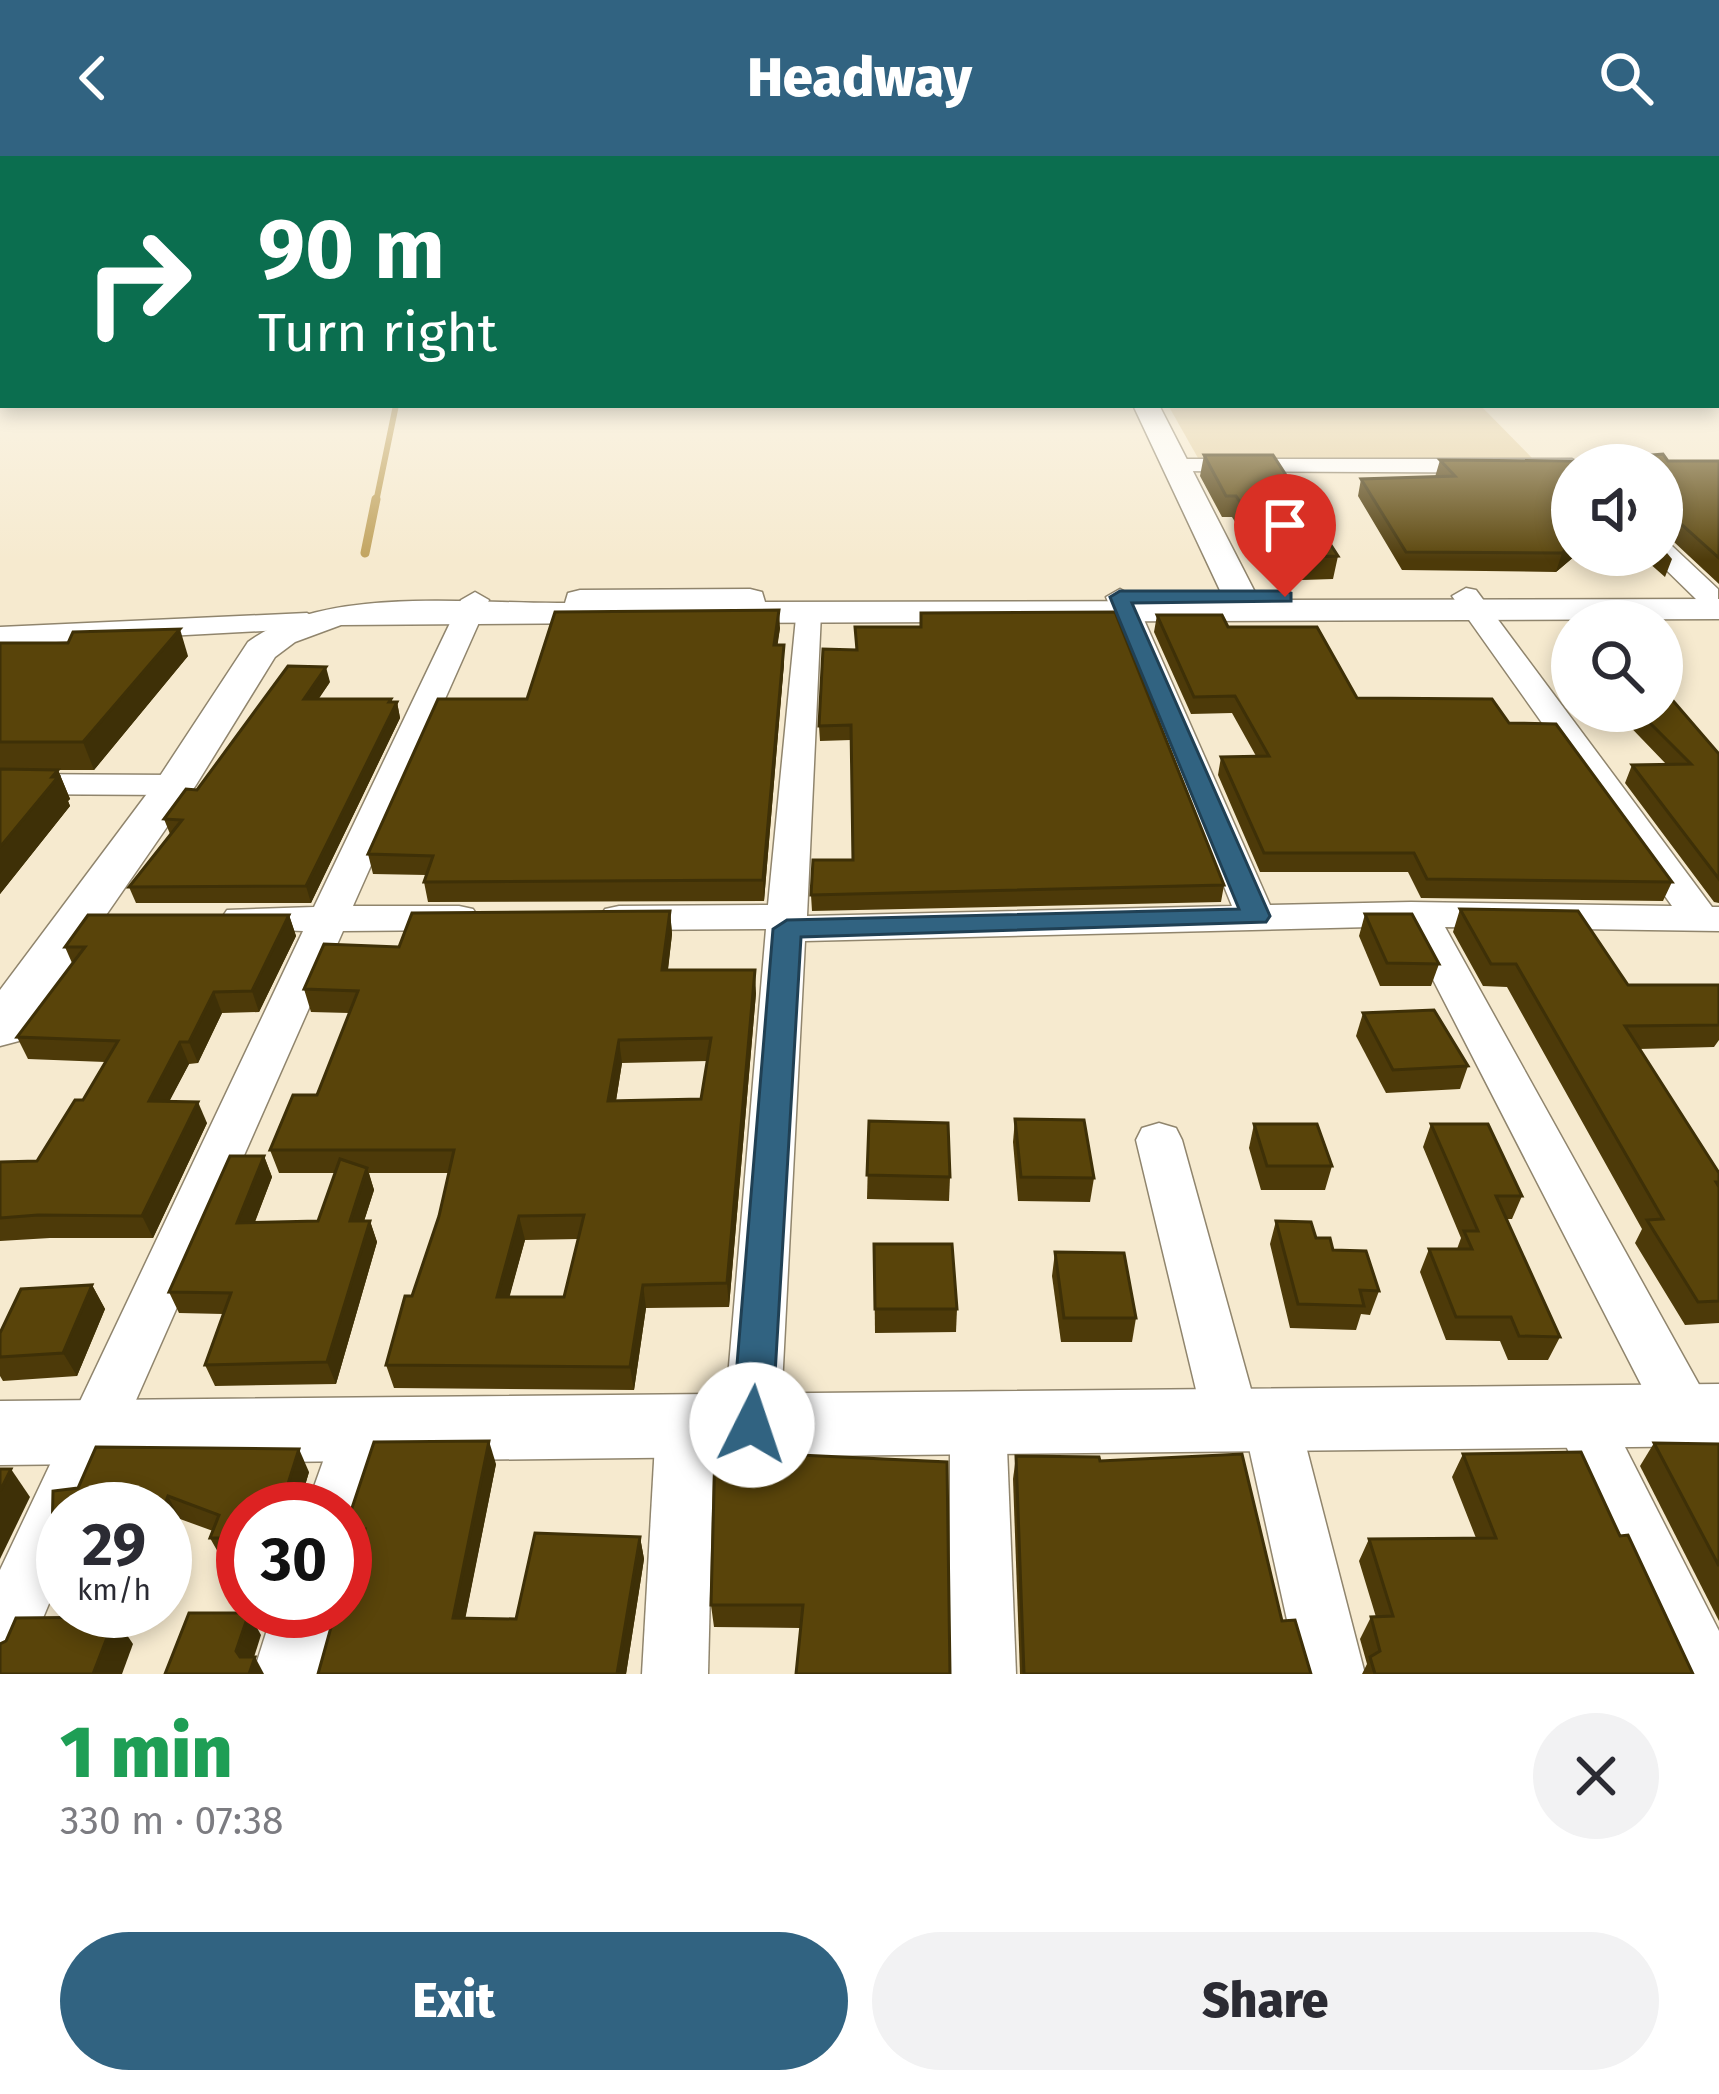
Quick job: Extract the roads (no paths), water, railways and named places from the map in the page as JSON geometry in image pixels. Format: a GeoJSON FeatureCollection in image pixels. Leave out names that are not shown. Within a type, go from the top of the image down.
{"type":"FeatureCollection","features":[{"type":"Feature","properties":{"kind":"street"},"geometry":{"type":"LineString","coordinates":[[1134,420],[1233,604]]}},
{"type":"Feature","properties":{"kind":"street"},"geometry":{"type":"LineString","coordinates":[[1153,420],[1233,604]]}},
{"type":"Feature","properties":{"kind":"street"},"geometry":{"type":"LineString","coordinates":[[1176,466],[1551,466]]}},
{"type":"Feature","properties":{"kind":"street"},"geometry":{"type":"LineString","coordinates":[[1683,570],[1715,600]]}},
{"type":"Feature","properties":{"kind":"street"},"geometry":{"type":"LineString","coordinates":[[0,969],[235,648],[277,630],[337,614],[472,607],[1715,600]]}},
{"type":"Feature","properties":{"kind":"street"},"geometry":{"type":"LineString","coordinates":[[1472,603],[1710,919]]}},
{"type":"Feature","properties":{"kind":"street"},"geometry":{"type":"LineString","coordinates":[[472,607],[807,613],[1123,604]]}},
{"type":"Feature","properties":{"kind":"street"},"geometry":{"type":"LineString","coordinates":[[1123,604],[1256,916]]}},
{"type":"Feature","properties":{"kind":"street"},"geometry":{"type":"LineString","coordinates":[[0,1643],[92,1432],[472,607]]}},
{"type":"Feature","properties":{"kind":"street"},"geometry":{"type":"LineString","coordinates":[[675,1674],[719,1425],[788,923],[807,613]]}},
{"type":"Feature","properties":{"kind":"street"},"geometry":{"type":"LineString","coordinates":[[0,636],[277,630]]}},
{"type":"Feature","properties":{"kind":"street"},"geometry":{"type":"LineString","coordinates":[[0,650],[277,630]]}},
{"type":"Feature","properties":{"kind":"street"},"geometry":{"type":"LineString","coordinates":[[0,1028],[175,785],[277,630]]}},
{"type":"Feature","properties":{"kind":"street"},"geometry":{"type":"LineString","coordinates":[[0,784],[175,785]]}},
{"type":"Feature","properties":{"kind":"street"},"geometry":{"type":"LineString","coordinates":[[583,918],[788,923],[1256,916],[1710,919]]}},
{"type":"Feature","properties":{"kind":"street"},"geometry":{"type":"LineString","coordinates":[[191,920],[492,918]]}},
{"type":"Feature","properties":{"kind":"street"},"geometry":{"type":"LineString","coordinates":[[74,920],[121,920]]}},
{"type":"Feature","properties":{"kind":"street"},"geometry":{"type":"LineString","coordinates":[[0,1432],[1702,1415],[1428,931]]}},
{"type":"Feature","properties":{"kind":"street"},"geometry":{"type":"LineString","coordinates":[[1159,1140],[1332,1674]]}},
{"type":"Feature","properties":{"kind":"street"},"geometry":{"type":"LineString","coordinates":[[1580,1416],[1706,1674]]}},
{"type":"Feature","properties":{"kind":"street"},"geometry":{"type":"LineString","coordinates":[[977,1422],[983,1674]]}},
{"type":"Feature","properties":{"kind":"street"},"geometry":{"type":"LineString","coordinates":[[344,1482],[361,1429]]}},
{"type":"Feature","properties":{"kind":"street"},"geometry":{"type":"LineString","coordinates":[[286,1674],[297,1638]]}},
{"type":"Feature","properties":{"kind":"waterway"},"geometry":{"type":"LineString","coordinates":[[376,502],[393,420]]}},
{"type":"Feature","properties":{"kind":"waterway"},"geometry":{"type":"LineString","coordinates":[[365,553],[376,499]]}}]}
